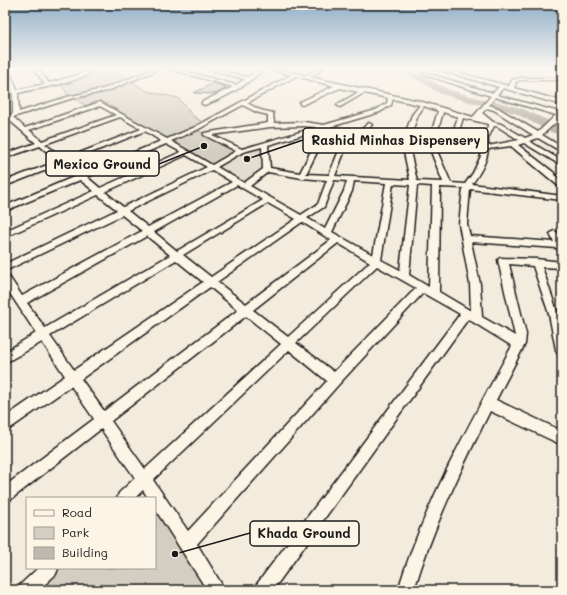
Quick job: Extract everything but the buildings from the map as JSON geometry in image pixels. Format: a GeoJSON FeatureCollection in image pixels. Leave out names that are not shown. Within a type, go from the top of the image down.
{"type":"FeatureCollection","features":[{"type":"Feature","properties":{"kind":"street"},"geometry":{"type":"LineString","coordinates":[[10,117],[14,96]]}},
{"type":"Feature","properties":{"kind":"street"},"geometry":{"type":"LineString","coordinates":[[10,117],[79,96]]}},
{"type":"Feature","properties":{"kind":"street"},"geometry":{"type":"LineString","coordinates":[[204,103],[221,96]]}},
{"type":"Feature","properties":{"kind":"street"},"geometry":{"type":"LineString","coordinates":[[5,209],[195,129],[256,96]]}},
{"type":"Feature","properties":{"kind":"street"},"geometry":{"type":"LineString","coordinates":[[302,103],[318,96]]}},
{"type":"Feature","properties":{"kind":"street"},"geometry":{"type":"LineString","coordinates":[[340,105],[356,96]]}},
{"type":"Feature","properties":{"kind":"street"},"geometry":{"type":"LineString","coordinates":[[380,96],[423,104],[461,116],[477,117],[492,124],[499,125],[562,164]]}},
{"type":"Feature","properties":{"kind":"street"},"geometry":{"type":"LineString","coordinates":[[477,117],[493,96]]}},
{"type":"Feature","properties":{"kind":"street"},"geometry":{"type":"LineString","coordinates":[[484,148],[512,144],[539,135],[561,114],[497,96]]}},
{"type":"Feature","properties":{"kind":"street"},"geometry":{"type":"LineString","coordinates":[[537,96],[562,103]]}},
{"type":"Feature","properties":{"kind":"street"},"geometry":{"type":"LineString","coordinates":[[5,268],[213,167],[241,151],[378,111],[389,104],[391,98]]}},
{"type":"Feature","properties":{"kind":"street"},"geometry":{"type":"LineString","coordinates":[[242,103],[258,111],[271,114],[271,126]]}},
{"type":"Feature","properties":{"kind":"street"},"geometry":{"type":"LineString","coordinates":[[24,130],[100,104],[168,141],[338,240],[429,290],[519,344]]}},
{"type":"Feature","properties":{"kind":"street"},"geometry":{"type":"LineString","coordinates":[[404,276],[414,183],[405,143],[416,115],[423,104]]}},
{"type":"Feature","properties":{"kind":"street"},"geometry":{"type":"LineString","coordinates":[[486,105],[496,109],[562,150]]}},
{"type":"Feature","properties":{"kind":"street"},"geometry":{"type":"LineString","coordinates":[[441,110],[431,144],[448,185]]}},
{"type":"Feature","properties":{"kind":"street"},"geometry":{"type":"LineString","coordinates":[[5,156],[121,115]]}},
{"type":"Feature","properties":{"kind":"street"},"geometry":{"type":"LineString","coordinates":[[451,147],[461,116]]}},
{"type":"Feature","properties":{"kind":"street"},"geometry":{"type":"LineString","coordinates":[[10,117],[176,255],[335,380]]}},
{"type":"Feature","properties":{"kind":"street"},"geometry":{"type":"LineString","coordinates":[[555,120],[562,122]]}},
{"type":"Feature","properties":{"kind":"street"},"geometry":{"type":"LineString","coordinates":[[207,134],[233,129],[271,126],[315,124],[325,126],[330,129],[318,143],[302,176]]}},
{"type":"Feature","properties":{"kind":"street"},"geometry":{"type":"LineString","coordinates":[[263,590],[472,316],[475,284],[463,224],[467,186],[476,173],[484,156],[485,138],[492,124]]}},
{"type":"Feature","properties":{"kind":"street"},"geometry":{"type":"LineString","coordinates":[[5,425],[321,205],[342,149],[369,125]]}},
{"type":"Feature","properties":{"kind":"street"},"geometry":{"type":"LineString","coordinates":[[5,184],[146,129]]}},
{"type":"Feature","properties":{"kind":"street"},"geometry":{"type":"LineString","coordinates":[[195,129],[241,151]]}},
{"type":"Feature","properties":{"kind":"street"},"geometry":{"type":"LineString","coordinates":[[265,143],[267,170]]}},
{"type":"Feature","properties":{"kind":"street"},"geometry":{"type":"LineString","coordinates":[[512,144],[550,174],[562,187]]}},
{"type":"Feature","properties":{"kind":"street"},"geometry":{"type":"LineString","coordinates":[[5,234],[187,152]]}},
{"type":"Feature","properties":{"kind":"street"},"geometry":{"type":"LineString","coordinates":[[20,302],[148,231],[267,170],[302,176],[467,186],[562,198]]}},
{"type":"Feature","properties":{"kind":"street"},"geometry":{"type":"LineString","coordinates":[[327,233],[348,191],[350,179]]}},
{"type":"Feature","properties":{"kind":"street"},"geometry":{"type":"LineString","coordinates":[[125,497],[376,261],[390,181]]}},
{"type":"Feature","properties":{"kind":"street"},"geometry":{"type":"LineString","coordinates":[[187,543],[335,380],[429,290],[436,185]]}},
{"type":"Feature","properties":{"kind":"street"},"geometry":{"type":"LineString","coordinates":[[5,358],[42,334],[268,200]]}},
{"type":"Feature","properties":{"kind":"street"},"geometry":{"type":"LineString","coordinates":[[554,234],[561,247]]}},
{"type":"Feature","properties":{"kind":"street"},"geometry":{"type":"LineString","coordinates":[[466,239],[561,247]]}},
{"type":"Feature","properties":{"kind":"street"},"geometry":{"type":"LineString","coordinates":[[5,495],[245,309],[338,240]]}},
{"type":"Feature","properties":{"kind":"street"},"geometry":{"type":"LineString","coordinates":[[406,590],[416,557],[454,467],[519,344],[521,334],[503,260],[562,265]]}},
{"type":"Feature","properties":{"kind":"street"},"geometry":{"type":"LineString","coordinates":[[536,262],[554,314],[562,350]]}},
{"type":"Feature","properties":{"kind":"street"},"geometry":{"type":"LineString","coordinates":[[5,278],[72,378],[156,497]]}},
{"type":"Feature","properties":{"kind":"street"},"geometry":{"type":"LineString","coordinates":[[488,403],[562,438]]}},
{"type":"Feature","properties":{"kind":"street"},"geometry":{"type":"LineString","coordinates":[[156,498],[217,590]]}},
{"type":"Feature","properties":{"kind":"street"},"geometry":{"type":"LineString","coordinates":[[27,590],[49,569]]}},
{"type":"Feature","properties":{"kind":"shaded area"},"geometry":{"type":"Polygon","coordinates":[[[265,143],[267,170],[245,186],[213,167],[241,151],[265,143]]]}},
{"type":"Feature","properties":{"kind":"green space"},"geometry":{"type":"Polygon","coordinates":[[[70,96],[168,96],[178,98],[193,116],[205,124],[195,129],[240,152],[213,167],[100,104],[89,108],[70,96]]]}},
{"type":"Feature","properties":{"kind":"green space"},"geometry":{"type":"Polygon","coordinates":[[[156,500],[218,590],[28,590],[50,569],[156,569],[156,500]]]}},
{"type":"Feature","properties":{"kind":"waterway"},"geometry":{"type":"LineString","coordinates":[[459,96],[481,102]]}},
{"type":"Feature","properties":{"kind":"waterway"},"geometry":{"type":"LineString","coordinates":[[494,104],[519,111],[545,124]]}},
{"type":"Feature","properties":{"kind":"waterway"},"geometry":{"type":"LineString","coordinates":[[553,128],[562,132]]}},
{"type":"Feature","properties":{"kind":"place","name":"Mexico Ground"},"geometry":{"type":"Point","coordinates":[204,146]}},
{"type":"Feature","properties":{"kind":"place","name":"Rashid Minhas Dispensery"},"geometry":{"type":"Point","coordinates":[247,159]}},
{"type":"Feature","properties":{"kind":"place","name":"Khada Ground"},"geometry":{"type":"Point","coordinates":[175,554]}}]}
